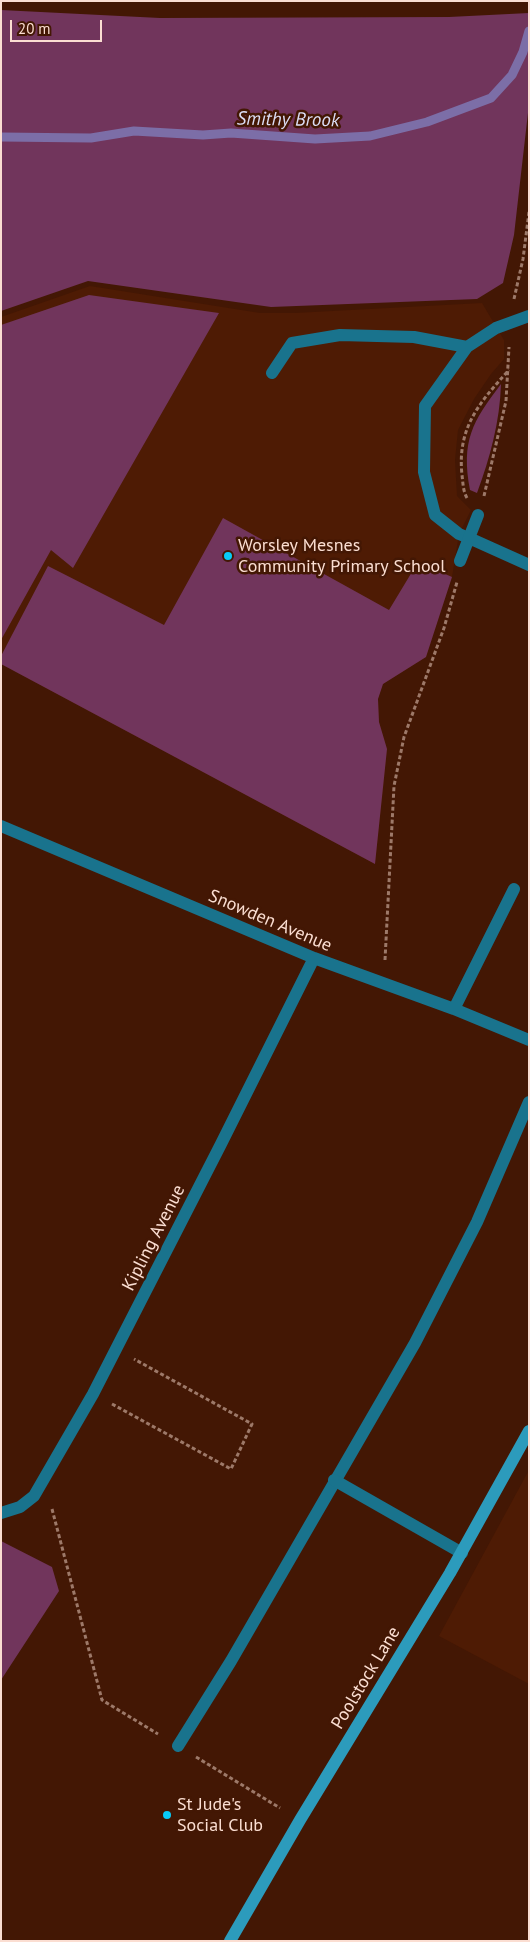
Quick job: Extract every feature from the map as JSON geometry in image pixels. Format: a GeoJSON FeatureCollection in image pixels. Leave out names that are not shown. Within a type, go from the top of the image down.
{"type":"FeatureCollection","features":[{"type":"Feature","properties":{"kind":"main road","name":"Poolstock Lane"},"geometry":{"type":"LineString","coordinates":[[230,1941],[300,1820],[462,1553],[529,1431]]}},
{"type":"Feature","properties":{"kind":"street"},"geometry":{"type":"LineString","coordinates":[[529,316],[508,322],[467,346],[425,406],[424,472],[435,515],[459,534],[529,565]]}},
{"type":"Feature","properties":{"kind":"street"},"geometry":{"type":"LineString","coordinates":[[272,373],[292,344],[340,335],[414,337],[467,346]]}},
{"type":"Feature","properties":{"kind":"street"},"geometry":{"type":"LineString","coordinates":[[460,561],[478,515]]}},
{"type":"Feature","properties":{"kind":"street","name":"Snowden Avenue"},"geometry":{"type":"LineString","coordinates":[[1,826],[314,958],[383,985],[454,1009],[529,1040]]}},
{"type":"Feature","properties":{"kind":"street"},"geometry":{"type":"LineString","coordinates":[[454,1009],[514,889]]}},
{"type":"Feature","properties":{"kind":"street","name":"Kipling Avenue"},"geometry":{"type":"LineString","coordinates":[[1,1513],[20,1507],[34,1496],[93,1394],[314,958]]}},
{"type":"Feature","properties":{"kind":"street"},"geometry":{"type":"LineString","coordinates":[[178,1746],[231,1661],[415,1343],[477,1222],[529,1102]]}},
{"type":"Feature","properties":{"kind":"street"},"geometry":{"type":"LineString","coordinates":[[334,1480],[462,1553]]}},
{"type":"Feature","properties":{"kind":"path"},"geometry":{"type":"LineString","coordinates":[[478,515],[489,480],[506,401],[509,370],[508,322],[523,259],[529,212]]}},
{"type":"Feature","properties":{"kind":"path"},"geometry":{"type":"LineString","coordinates":[[478,515],[464,493],[461,466],[464,437],[474,413],[488,393],[509,370]]}},
{"type":"Feature","properties":{"kind":"path"},"geometry":{"type":"LineString","coordinates":[[383,985],[394,786],[404,737],[444,628],[460,561]]}},
{"type":"Feature","properties":{"kind":"path"},"geometry":{"type":"LineString","coordinates":[[93,1394],[231,1469],[252,1424],[116,1349]]}},
{"type":"Feature","properties":{"kind":"path"},"geometry":{"type":"LineString","coordinates":[[44,1480],[102,1700],[300,1820]]}},
{"type":"Feature","properties":{"kind":"shaded area"},"geometry":{"type":"Polygon","coordinates":[[[1,10],[160,18],[449,17],[529,13],[529,104],[514,235],[503,283],[477,299],[271,307],[88,281],[1,311],[1,10]]]}},
{"type":"Feature","properties":{"kind":"shaded area","name":"Worsley Mesnes Community Primary School"},"geometry":{"type":"Polygon","coordinates":[[[90,286],[260,313],[295,313],[482,303],[504,340],[504,359],[474,399],[458,430],[455,460],[457,496],[471,510],[459,534],[452,577],[426,657],[383,684],[378,699],[379,722],[387,749],[375,864],[1,664],[1,317],[90,286]]]}},
{"type":"Feature","properties":{"kind":"shaded area"},"geometry":{"type":"Polygon","coordinates":[[[89,295],[219,313],[73,568],[51,550],[1,640],[1,325],[89,295]]]}},
{"type":"Feature","properties":{"kind":"shaded area"},"geometry":{"type":"Polygon","coordinates":[[[501,384],[499,412],[494,439],[477,493],[470,490],[467,458],[468,445],[476,421],[501,384]]]}},
{"type":"Feature","properties":{"kind":"shaded area"},"geometry":{"type":"Polygon","coordinates":[[[223,518],[389,610],[418,562],[452,577],[426,657],[383,684],[378,699],[379,722],[387,749],[375,864],[1,664],[1,656],[48,566],[164,625],[223,518]]]}},
{"type":"Feature","properties":{"kind":"shaded area"},"geometry":{"type":"Polygon","coordinates":[[[529,1470],[529,1684],[439,1636],[529,1470]]]}},
{"type":"Feature","properties":{"kind":"shaded area"},"geometry":{"type":"Polygon","coordinates":[[[1,1541],[52,1567],[59,1591],[1,1680],[1,1541]]]}},
{"type":"Feature","properties":{"kind":"waterway","name":"Smithy Brook"},"geometry":{"type":"LineString","coordinates":[[1,137],[91,138],[134,131],[203,135],[231,133],[315,139],[370,136],[427,122],[491,98],[512,75],[523,52],[529,31]]}},
{"type":"Feature","properties":{"kind":"place","name":"Worsley Mesnes Community Primary School"},"geometry":{"type":"Point","coordinates":[228,556]}},
{"type":"Feature","properties":{"kind":"place","name":"St Jude's Social Club"},"geometry":{"type":"Point","coordinates":[167,1815]}}]}
